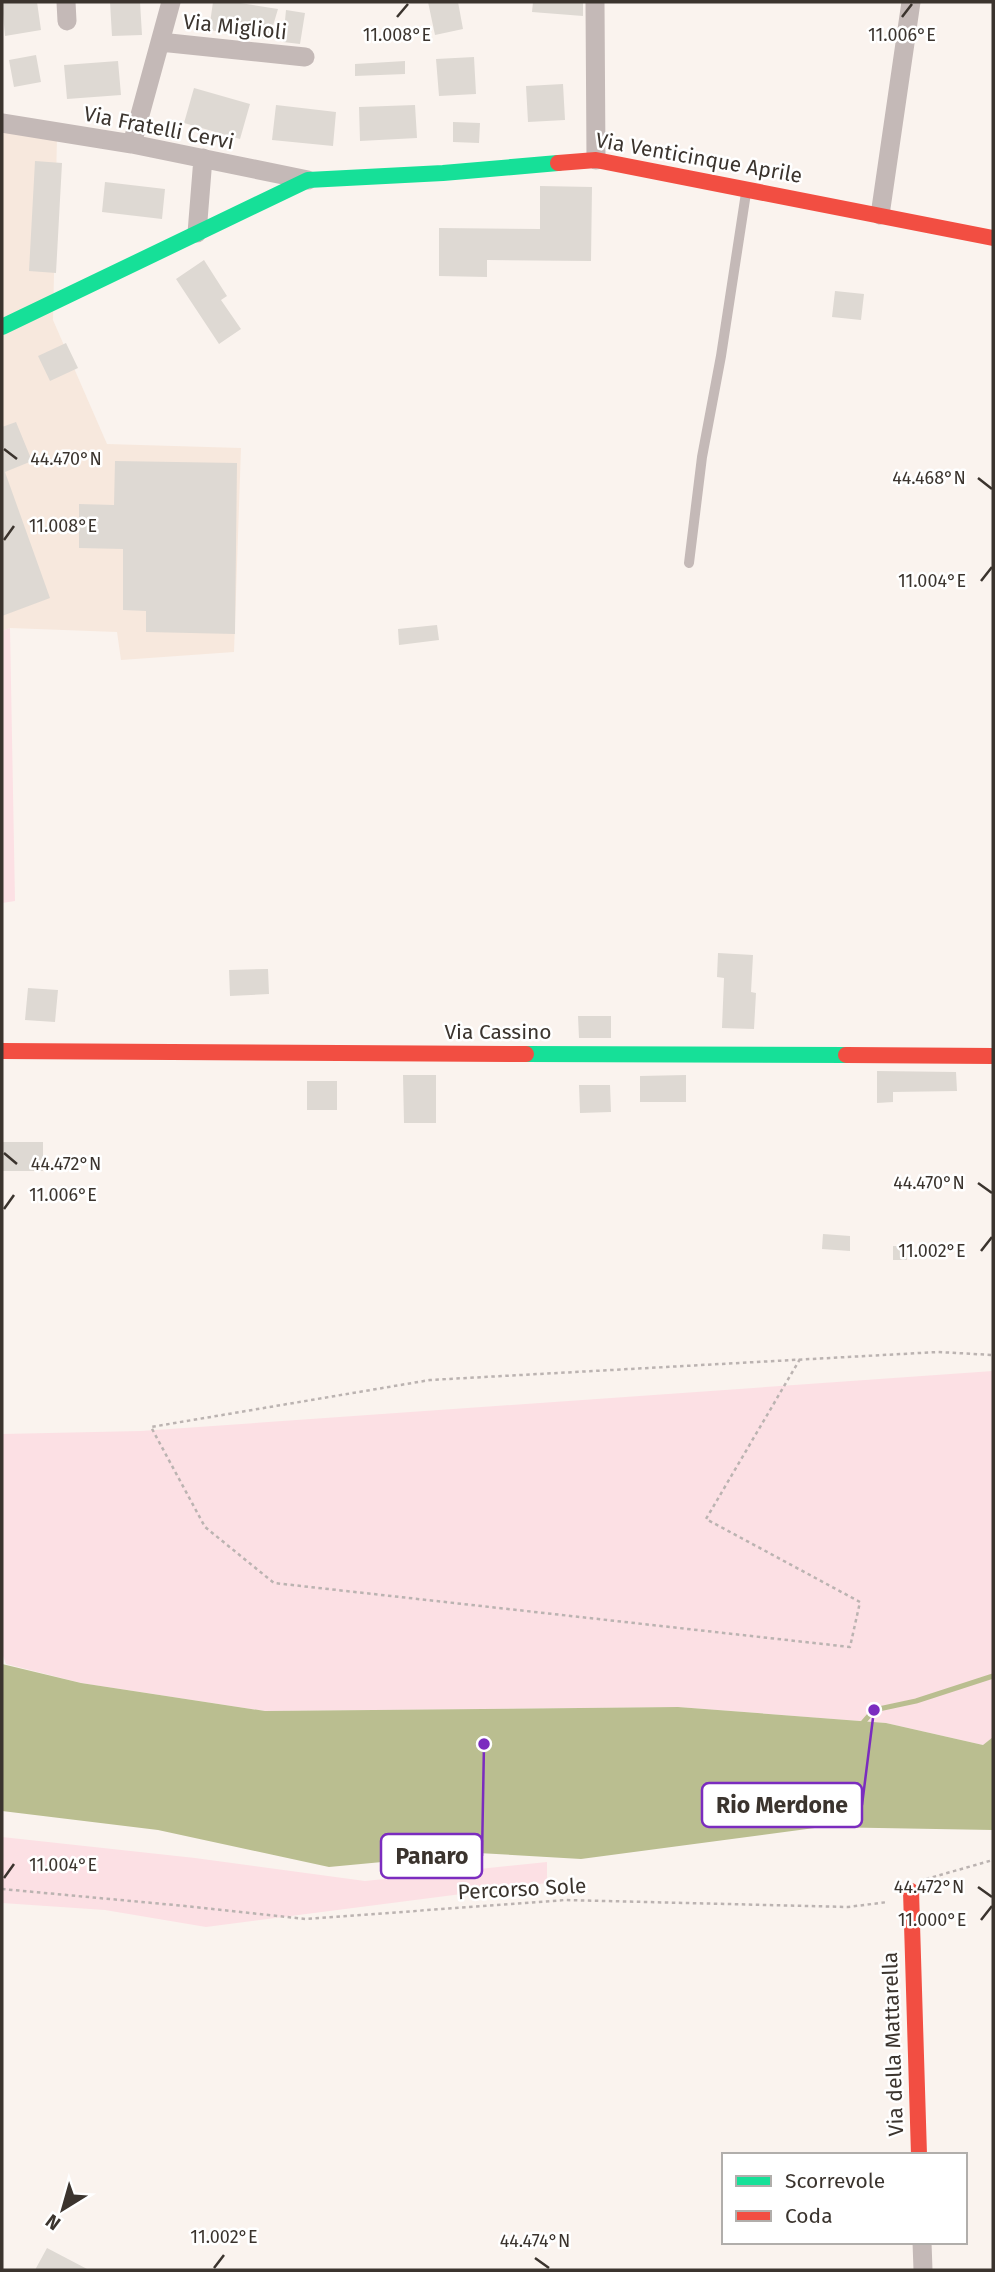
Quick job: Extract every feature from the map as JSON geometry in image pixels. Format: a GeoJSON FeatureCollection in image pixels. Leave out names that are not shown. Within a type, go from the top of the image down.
{"type":"FeatureCollection","features":[{"type":"Feature","properties":{"kind":"street"},"geometry":{"type":"LineString","coordinates":[[132,144],[172,2]]}},
{"type":"Feature","properties":{"kind":"street"},"geometry":{"type":"LineString","coordinates":[[595,2],[596,160]]}},
{"type":"Feature","properties":{"kind":"street"},"geometry":{"type":"LineString","coordinates":[[880,215],[911,2]]}},
{"type":"Feature","properties":{"kind":"street","name":"Via Miglioli"},"geometry":{"type":"LineString","coordinates":[[160,42],[305,57]]}},
{"type":"Feature","properties":{"kind":"street","name":"Via Fratelli Cervi"},"geometry":{"type":"LineString","coordinates":[[2,123],[132,144],[308,180]]}},
{"type":"Feature","properties":{"kind":"street"},"geometry":{"type":"LineString","coordinates":[[197,233],[203,158]]}},
{"type":"Feature","properties":{"kind":"street","name":"Via Venticinque Aprile"},"geometry":{"type":"LineString","coordinates":[[2,327],[308,180],[443,173],[596,160],[993,238]]}},
{"type":"Feature","properties":{"kind":"street","name":"Via Cassino"},"geometry":{"type":"LineString","coordinates":[[2,1051],[993,1056]]}},
{"type":"Feature","properties":{"kind":"street","name":"Via della Mattarella"},"geometry":{"type":"LineString","coordinates":[[911,1891],[919,2153]]}},
{"type":"Feature","properties":{"kind":"street"},"geometry":{"type":"LineString","coordinates":[[922,2244],[923,2270]]}},
{"type":"Feature","properties":{"kind":"lane"},"geometry":{"type":"LineString","coordinates":[[689,563],[702,457],[721,356],[746,189]]}},
{"type":"Feature","properties":{"kind":"path"},"geometry":{"type":"LineString","coordinates":[[800,1359],[706,1519],[860,1602],[850,1647],[274,1583],[205,1527],[151,1427],[430,1380],[800,1359],[939,1352],[993,1354]]}},
{"type":"Feature","properties":{"kind":"path","name":"Percorso Sole"},"geometry":{"type":"LineString","coordinates":[[2,1889],[306,1919],[565,1900],[848,1907],[892,1902],[928,1877],[993,1860]]}},
{"type":"Feature","properties":{"kind":"shaded area"},"geometry":{"type":"Polygon","coordinates":[[[2,126],[57,137],[53,320],[107,444],[241,448],[234,652],[121,660],[117,632],[10,628],[2,631],[2,126]]]}},
{"type":"Feature","properties":{"kind":"shaded area"},"geometry":{"type":"Polygon","coordinates":[[[10,628],[15,901],[2,903],[2,631],[10,628]]]}},
{"type":"Feature","properties":{"kind":"shaded area"},"geometry":{"type":"Polygon","coordinates":[[[993,1371],[993,1737],[983,1745],[886,1723],[678,1707],[265,1711],[81,1683],[6,1664],[2,1653],[2,1434],[141,1431],[993,1371]]]}},
{"type":"Feature","properties":{"kind":"shaded area"},"geometry":{"type":"Polygon","coordinates":[[[2,1664],[81,1683],[265,1711],[678,1707],[886,1723],[983,1745],[993,1737],[993,1830],[822,1827],[581,1859],[478,1853],[329,1867],[158,1830],[2,1811],[2,1664]]]}},
{"type":"Feature","properties":{"kind":"shaded area"},"geometry":{"type":"Polygon","coordinates":[[[2,1837],[195,1858],[365,1881],[547,1862],[547,1883],[206,1927],[105,1910],[2,1903],[2,1837]]]}},
{"type":"Feature","properties":{"kind":"building"},"geometry":{"type":"Polygon","coordinates":[[[2,2],[37,2],[41,30],[5,36],[2,2]]]}},
{"type":"Feature","properties":{"kind":"building"},"geometry":{"type":"Polygon","coordinates":[[[110,2],[140,2],[142,35],[112,36],[110,2]]]}},
{"type":"Feature","properties":{"kind":"building"},"geometry":{"type":"Polygon","coordinates":[[[213,2],[234,2],[278,9],[269,39],[209,30],[213,2]]]}},
{"type":"Feature","properties":{"kind":"building"},"geometry":{"type":"Polygon","coordinates":[[[428,2],[458,2],[463,29],[435,35],[428,2]]]}},
{"type":"Feature","properties":{"kind":"building"},"geometry":{"type":"Polygon","coordinates":[[[533,2],[583,2],[583,16],[532,12],[533,2]]]}},
{"type":"Feature","properties":{"kind":"building"},"geometry":{"type":"Polygon","coordinates":[[[286,10],[305,13],[300,44],[283,42],[286,10]]]}},
{"type":"Feature","properties":{"kind":"building"},"geometry":{"type":"Polygon","coordinates":[[[36,55],[41,82],[14,87],[9,60],[36,55]]]}},
{"type":"Feature","properties":{"kind":"building"},"geometry":{"type":"Polygon","coordinates":[[[474,57],[476,94],[439,96],[436,59],[474,57]]]}},
{"type":"Feature","properties":{"kind":"building"},"geometry":{"type":"Polygon","coordinates":[[[118,61],[121,95],[67,99],[64,65],[118,61]]]}},
{"type":"Feature","properties":{"kind":"building"},"geometry":{"type":"Polygon","coordinates":[[[405,61],[405,74],[355,76],[355,64],[405,61]]]}},
{"type":"Feature","properties":{"kind":"building"},"geometry":{"type":"Polygon","coordinates":[[[563,84],[565,120],[528,122],[526,86],[563,84]]]}},
{"type":"Feature","properties":{"kind":"building"},"geometry":{"type":"Polygon","coordinates":[[[194,88],[250,104],[240,139],[184,123],[194,88]]]}},
{"type":"Feature","properties":{"kind":"building"},"geometry":{"type":"Polygon","coordinates":[[[276,105],[336,112],[333,146],[272,140],[276,105]]]}},
{"type":"Feature","properties":{"kind":"building"},"geometry":{"type":"Polygon","coordinates":[[[415,105],[417,138],[360,141],[359,107],[415,105]]]}},
{"type":"Feature","properties":{"kind":"building"},"geometry":{"type":"Polygon","coordinates":[[[453,122],[480,123],[479,143],[453,142],[453,122]]]}},
{"type":"Feature","properties":{"kind":"building"},"geometry":{"type":"Polygon","coordinates":[[[35,161],[62,163],[56,273],[29,271],[35,161]]]}},
{"type":"Feature","properties":{"kind":"building"},"geometry":{"type":"Polygon","coordinates":[[[105,182],[165,189],[162,219],[102,212],[105,182]]]}},
{"type":"Feature","properties":{"kind":"building"},"geometry":{"type":"Polygon","coordinates":[[[540,186],[592,187],[591,261],[487,260],[487,277],[439,276],[439,228],[540,229],[540,186]]]}},
{"type":"Feature","properties":{"kind":"building"},"geometry":{"type":"Polygon","coordinates":[[[204,260],[227,296],[221,300],[241,329],[219,344],[176,279],[204,260]]]}},
{"type":"Feature","properties":{"kind":"building"},"geometry":{"type":"Polygon","coordinates":[[[835,291],[864,294],[861,320],[832,317],[835,291]]]}},
{"type":"Feature","properties":{"kind":"building"},"geometry":{"type":"Polygon","coordinates":[[[66,343],[78,368],[50,381],[38,356],[66,343]]]}},
{"type":"Feature","properties":{"kind":"building"},"geometry":{"type":"Polygon","coordinates":[[[16,422],[32,461],[5,472],[50,598],[2,616],[2,427],[16,422]]]}},
{"type":"Feature","properties":{"kind":"building"},"geometry":{"type":"Polygon","coordinates":[[[115,461],[237,463],[235,634],[146,632],[146,611],[123,610],[123,549],[79,548],[79,504],[114,505],[115,461]]]}},
{"type":"Feature","properties":{"kind":"building"},"geometry":{"type":"Polygon","coordinates":[[[437,625],[439,640],[399,645],[398,629],[437,625]]]}},
{"type":"Feature","properties":{"kind":"building"},"geometry":{"type":"Polygon","coordinates":[[[718,953],[753,955],[751,992],[756,993],[754,1029],[722,1028],[724,978],[717,977],[718,953]]]}},
{"type":"Feature","properties":{"kind":"building"},"geometry":{"type":"Polygon","coordinates":[[[268,969],[269,994],[230,996],[229,970],[268,969]]]}},
{"type":"Feature","properties":{"kind":"building"},"geometry":{"type":"Polygon","coordinates":[[[28,988],[58,990],[55,1022],[25,1020],[28,988]]]}},
{"type":"Feature","properties":{"kind":"building"},"geometry":{"type":"Polygon","coordinates":[[[578,1016],[611,1016],[611,1038],[579,1038],[578,1016]]]}},
{"type":"Feature","properties":{"kind":"building"},"geometry":{"type":"Polygon","coordinates":[[[877,1071],[956,1072],[957,1091],[893,1092],[893,1102],[877,1103],[877,1071]]]}},
{"type":"Feature","properties":{"kind":"building"},"geometry":{"type":"Polygon","coordinates":[[[403,1075],[436,1075],[436,1123],[404,1123],[403,1075]]]}},
{"type":"Feature","properties":{"kind":"building"},"geometry":{"type":"Polygon","coordinates":[[[686,1075],[686,1102],[640,1102],[640,1076],[686,1075]]]}},
{"type":"Feature","properties":{"kind":"building"},"geometry":{"type":"Polygon","coordinates":[[[307,1081],[337,1081],[337,1110],[307,1110],[307,1081]]]}},
{"type":"Feature","properties":{"kind":"building"},"geometry":{"type":"Polygon","coordinates":[[[579,1085],[610,1085],[611,1112],[580,1113],[579,1085]]]}},
{"type":"Feature","properties":{"kind":"building"},"geometry":{"type":"Polygon","coordinates":[[[2,1142],[43,1142],[43,1171],[2,1171],[2,1142]]]}},
{"type":"Feature","properties":{"kind":"building"},"geometry":{"type":"Polygon","coordinates":[[[823,1234],[850,1236],[850,1251],[822,1249],[823,1234]]]}},
{"type":"Feature","properties":{"kind":"building"},"geometry":{"type":"Polygon","coordinates":[[[893,1246],[906,1246],[907,1260],[893,1260],[893,1246]]]}},
{"type":"Feature","properties":{"kind":"building"},"geometry":{"type":"Polygon","coordinates":[[[47,2248],[89,2270],[35,2270],[47,2248]]]}},
{"type":"Feature","properties":{"kind":"waterway"},"geometry":{"type":"LineString","coordinates":[[861,1725],[874,1710],[916,1701],[993,1676]]}},
{"type":"Feature","properties":{"kind":"traffic: fast"},"geometry":{"type":"LineString","coordinates":[[2,327],[308,180],[443,173],[558,163]]}},
{"type":"Feature","properties":{"kind":"traffic: fast"},"geometry":{"type":"LineString","coordinates":[[526,1054],[846,1055]]}},
{"type":"Feature","properties":{"kind":"traffic: jam"},"geometry":{"type":"LineString","coordinates":[[558,163],[596,160],[993,238]]}},
{"type":"Feature","properties":{"kind":"traffic: jam"},"geometry":{"type":"LineString","coordinates":[[2,1051],[526,1054]]}},
{"type":"Feature","properties":{"kind":"traffic: jam"},"geometry":{"type":"LineString","coordinates":[[846,1055],[993,1056]]}},
{"type":"Feature","properties":{"kind":"traffic: jam"},"geometry":{"type":"LineString","coordinates":[[911,1891],[919,2153]]}},
{"type":"Feature","properties":{"kind":"place","name":"Rio Merdone"},"geometry":{"type":"Point","coordinates":[874,1710]}},
{"type":"Feature","properties":{"kind":"place","name":"Panaro"},"geometry":{"type":"Point","coordinates":[484,1744]}}]}
